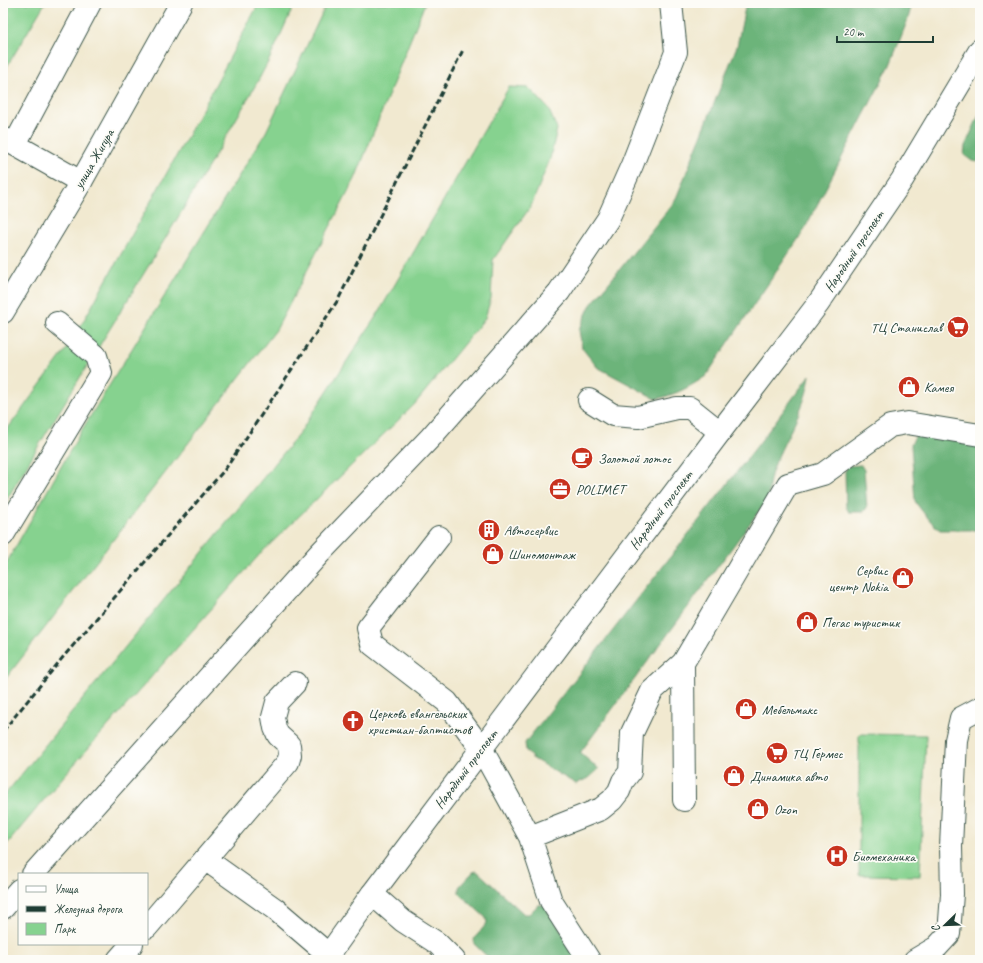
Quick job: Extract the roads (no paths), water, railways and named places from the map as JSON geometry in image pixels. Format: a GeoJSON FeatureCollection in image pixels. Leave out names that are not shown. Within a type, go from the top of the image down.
{"type":"FeatureCollection","features":[{"type":"Feature","properties":{"kind":"main road"},"geometry":{"type":"LineString","coordinates":[[81,182],[9,141],[90,3]]}},
{"type":"Feature","properties":{"kind":"main road","name":"улица Жигура"},"geometry":{"type":"LineString","coordinates":[[3,312],[81,182],[181,3]]}},
{"type":"Feature","properties":{"kind":"main road"},"geometry":{"type":"LineString","coordinates":[[34,873],[319,554],[431,438],[559,292],[608,219],[632,165],[676,52],[670,3]]}},
{"type":"Feature","properties":{"kind":"main road","name":"Народный проспект"},"geometry":{"type":"LineString","coordinates":[[327,957],[481,748],[822,298],[902,180],[980,50]]}},
{"type":"Feature","properties":{"kind":"main road"},"geometry":{"type":"LineString","coordinates":[[3,535],[101,372],[96,356],[57,323]]}},
{"type":"Feature","properties":{"kind":"main road"},"geometry":{"type":"LineString","coordinates":[[589,400],[613,415],[638,417],[677,408],[690,408],[720,432]]}},
{"type":"Feature","properties":{"kind":"main road"},"geometry":{"type":"LineString","coordinates":[[530,837],[601,809],[612,800],[630,772],[632,733],[652,691],[683,663],[788,484],[823,474],[890,426],[907,423],[980,435]]}},
{"type":"Feature","properties":{"kind":"main road"},"geometry":{"type":"LineString","coordinates":[[439,537],[368,628],[372,644],[447,702],[481,748],[530,837],[551,901],[589,960]]}},
{"type":"Feature","properties":{"kind":"main road"},"geometry":{"type":"LineString","coordinates":[[683,663],[684,800]]}},
{"type":"Feature","properties":{"kind":"main road"},"geometry":{"type":"LineString","coordinates":[[148,926],[288,762],[290,755],[289,745],[278,735],[273,717],[277,702],[295,683]]}},
{"type":"Feature","properties":{"kind":"main road"},"geometry":{"type":"LineString","coordinates":[[915,960],[937,947],[949,934],[952,894],[951,847],[956,740],[961,718],[980,708]]}},
{"type":"Feature","properties":{"kind":"main road"},"geometry":{"type":"LineString","coordinates":[[206,859],[275,909],[327,957]]}},
{"type":"Feature","properties":{"kind":"main road"},"geometry":{"type":"LineString","coordinates":[[3,908],[18,891]]}},
{"type":"Feature","properties":{"kind":"main road"},"geometry":{"type":"LineString","coordinates":[[372,894],[403,920],[437,943],[454,960]]}},
{"type":"Feature","properties":{"kind":"main road"},"geometry":{"type":"LineString","coordinates":[[118,960],[131,945]]}},
{"type":"Feature","properties":{"kind":"railway"},"geometry":{"type":"LineString","coordinates":[[3,731],[64,656],[226,468],[338,300],[463,50]]}},
{"type":"Feature","properties":{"kind":"place","name":"ТЦ Станислав"},"geometry":{"type":"Point","coordinates":[958,327]}},
{"type":"Feature","properties":{"kind":"place","name":"Камея"},"geometry":{"type":"Point","coordinates":[909,387]}},
{"type":"Feature","properties":{"kind":"place","name":"Золотой лотос"},"geometry":{"type":"Point","coordinates":[582,458]}},
{"type":"Feature","properties":{"kind":"place","name":"POLIMET"},"geometry":{"type":"Point","coordinates":[560,489]}},
{"type":"Feature","properties":{"kind":"place","name":"Автосервис"},"geometry":{"type":"Point","coordinates":[489,530]}},
{"type":"Feature","properties":{"kind":"place","name":"Шиномонтаж"},"geometry":{"type":"Point","coordinates":[493,554]}},
{"type":"Feature","properties":{"kind":"place","name":"Сервис центр Nokia"},"geometry":{"type":"Point","coordinates":[903,578]}},
{"type":"Feature","properties":{"kind":"place","name":"Пегас туристик"},"geometry":{"type":"Point","coordinates":[807,622]}},
{"type":"Feature","properties":{"kind":"place","name":"Мебельмакс"},"geometry":{"type":"Point","coordinates":[746,709]}},
{"type":"Feature","properties":{"kind":"place","name":"Церковь евангельских христиан-баптистов"},"geometry":{"type":"Point","coordinates":[353,721]}},
{"type":"Feature","properties":{"kind":"place","name":"ТЦ Гермес"},"geometry":{"type":"Point","coordinates":[777,753]}},
{"type":"Feature","properties":{"kind":"place","name":"Динамика авто"},"geometry":{"type":"Point","coordinates":[734,776]}},
{"type":"Feature","properties":{"kind":"place","name":"Ozon"},"geometry":{"type":"Point","coordinates":[758,809]}},
{"type":"Feature","properties":{"kind":"place","name":"Биомеханика"},"geometry":{"type":"Point","coordinates":[837,856]}}]}
